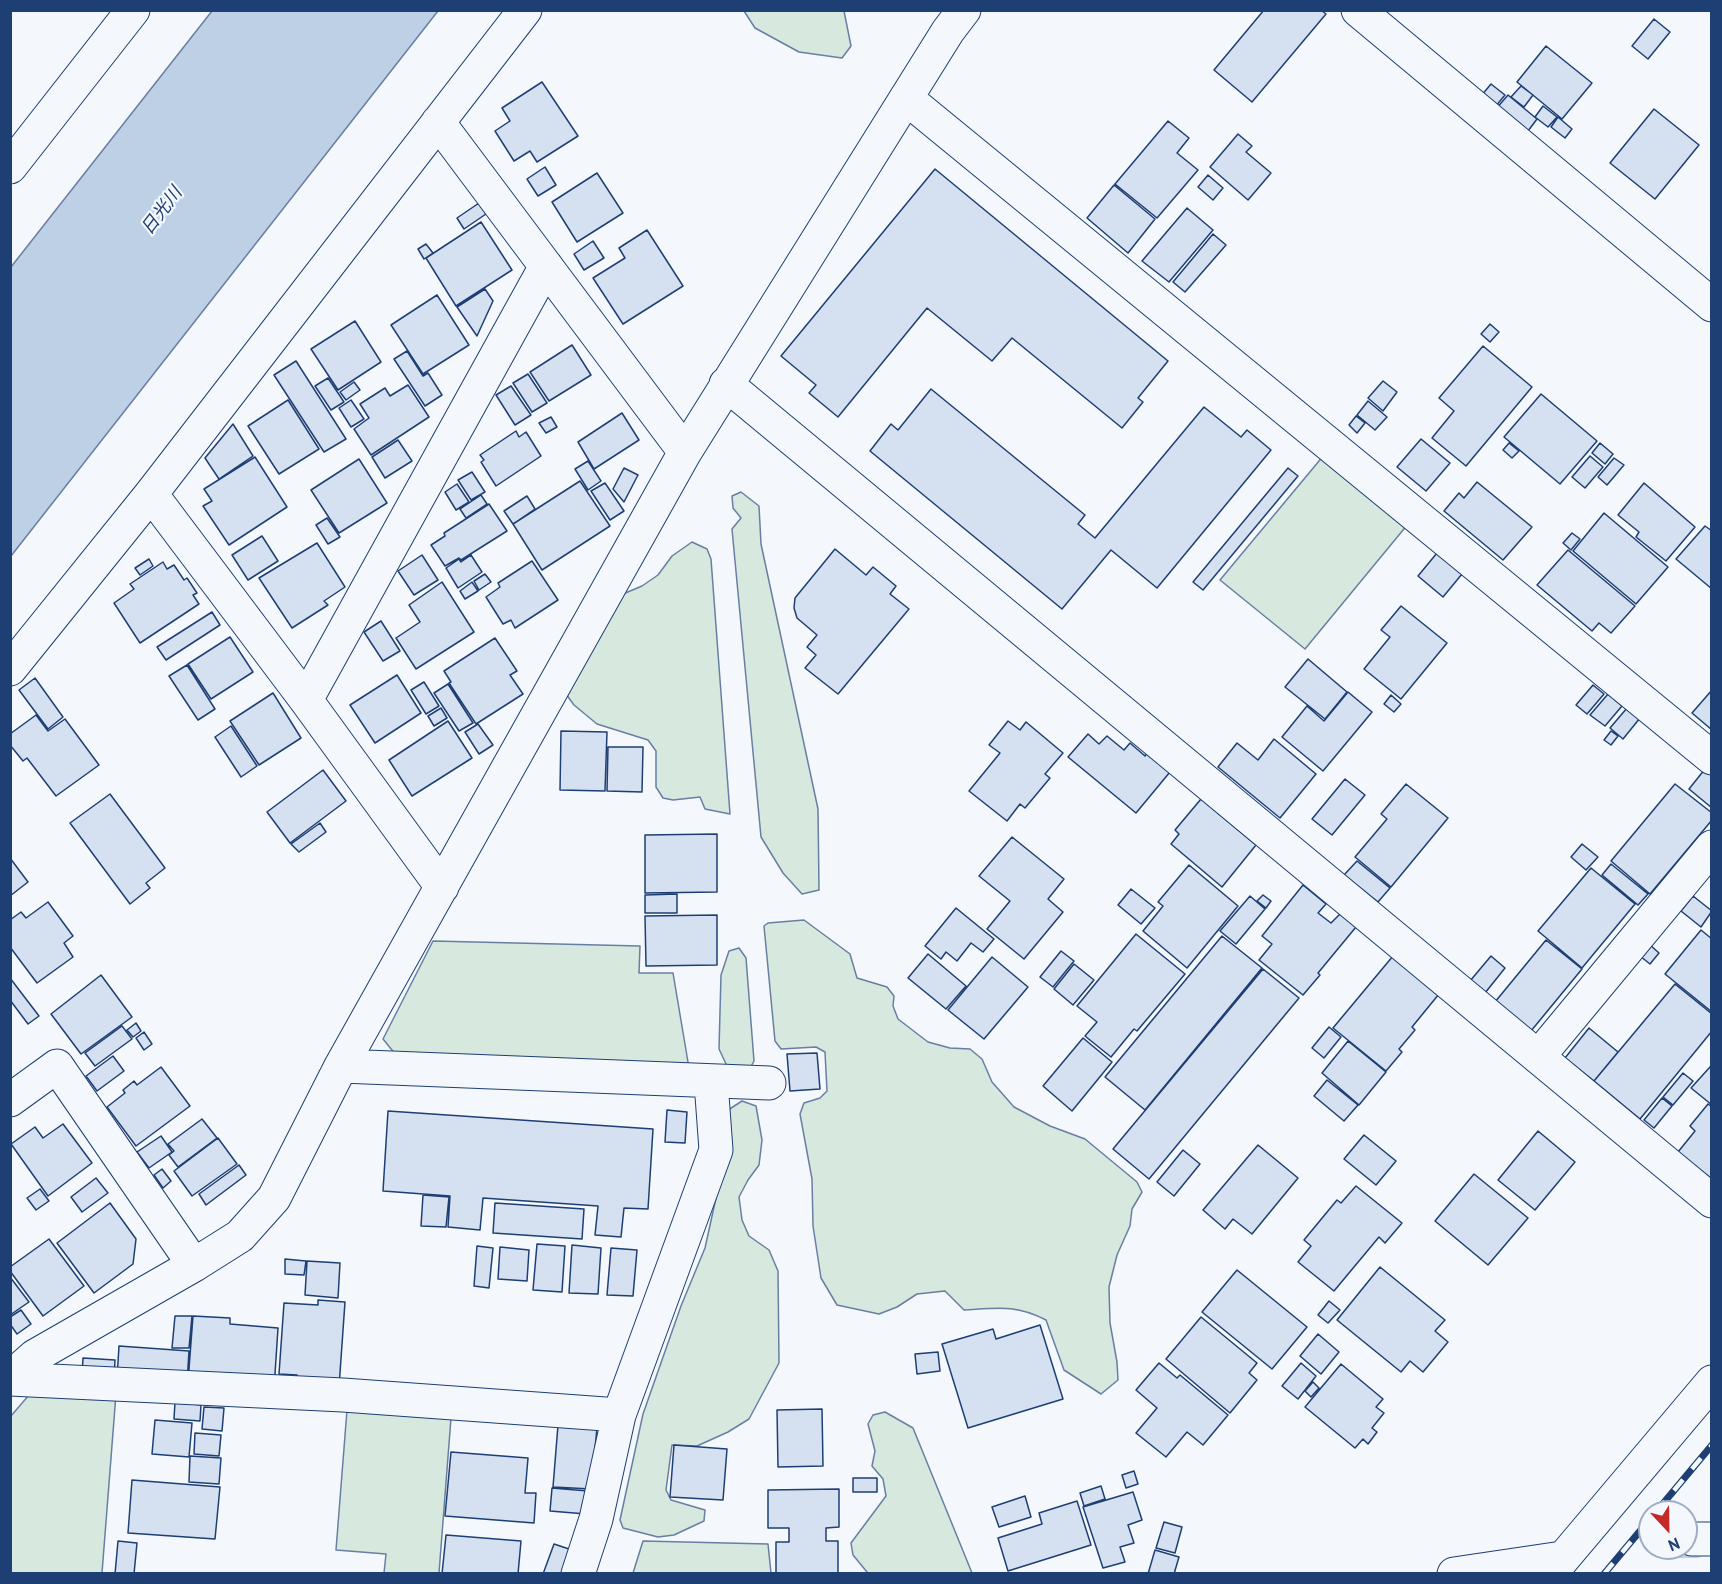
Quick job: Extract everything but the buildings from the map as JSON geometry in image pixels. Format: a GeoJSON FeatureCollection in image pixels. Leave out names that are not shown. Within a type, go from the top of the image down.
{"type":"FeatureCollection","features":[{"type":"Feature","properties":{"kind":"street"},"geometry":{"type":"LineString","coordinates":[[10,167],[132,10]]}},
{"type":"Feature","properties":{"kind":"street"},"geometry":{"type":"LineString","coordinates":[[10,669],[151,494],[525,10]]}},
{"type":"Feature","properties":{"kind":"street"},"geometry":{"type":"LineString","coordinates":[[10,1378],[35,1356],[240,1236],[274,1198],[341,1066],[685,452],[948,31],[964,10]]}},
{"type":"Feature","properties":{"kind":"street"},"geometry":{"type":"LineString","coordinates":[[1358,10],[1712,305]]}},
{"type":"Feature","properties":{"kind":"street"},"geometry":{"type":"LineString","coordinates":[[906,98],[1712,758]]}},
{"type":"Feature","properties":{"kind":"street"},"geometry":{"type":"LineString","coordinates":[[438,122],[685,452]]}},
{"type":"Feature","properties":{"kind":"street"},"geometry":{"type":"LineString","coordinates":[[306,700],[546,266]]}},
{"type":"Feature","properties":{"kind":"street"},"geometry":{"type":"LineString","coordinates":[[726,384],[1712,1201]]}},
{"type":"Feature","properties":{"kind":"street"},"geometry":{"type":"LineString","coordinates":[[151,494],[306,700],[442,887]]}},
{"type":"Feature","properties":{"kind":"street"},"geometry":{"type":"LineString","coordinates":[[1538,1057],[1712,847]]}},
{"type":"Feature","properties":{"kind":"street"},"geometry":{"type":"LineString","coordinates":[[10,1100],[57,1066],[194,1264]]}},
{"type":"Feature","properties":{"kind":"street"},"geometry":{"type":"LineString","coordinates":[[341,1066],[769,1083]]}},
{"type":"Feature","properties":{"kind":"street"},"geometry":{"type":"LineString","coordinates":[[578,1574],[596,1519],[619,1415],[716,1150],[711,1082]]}},
{"type":"Feature","properties":{"kind":"street"},"geometry":{"type":"LineString","coordinates":[[10,1378],[343,1395],[619,1415]]}},
{"type":"Feature","properties":{"kind":"street"},"geometry":{"type":"LineString","coordinates":[[1454,1574],[1556,1566],[1712,1382]]}},
{"type":"Feature","properties":{"kind":"shaded area"},"geometry":{"type":"Polygon","coordinates":[[[744,11],[844,11],[851,46],[842,58],[799,52],[755,28],[744,11]]]}},
{"type":"Feature","properties":{"kind":"shaded area"},"geometry":{"type":"Polygon","coordinates":[[[1324,455],[1408,524],[1305,649],[1220,580],[1324,455]]]}},
{"type":"Feature","properties":{"kind":"shaded area"},"geometry":{"type":"Polygon","coordinates":[[[741,492],[759,506],[761,544],[818,809],[819,890],[802,894],[783,873],[761,837],[732,529],[741,518],[733,508],[732,496],[741,492]]]}},
{"type":"Feature","properties":{"kind":"shaded area"},"geometry":{"type":"Polygon","coordinates":[[[692,542],[707,549],[711,559],[730,814],[705,809],[700,797],[673,800],[663,798],[656,787],[656,751],[648,740],[597,724],[574,705],[566,694],[623,594],[642,586],[658,575],[672,556],[692,542]]]}},
{"type":"Feature","properties":{"kind":"shaded area"},"geometry":{"type":"Polygon","coordinates":[[[804,920],[850,954],[857,978],[887,987],[894,996],[893,1006],[898,1019],[928,1042],[950,1048],[970,1049],[982,1059],[992,1082],[1014,1107],[1050,1126],[1085,1139],[1137,1182],[1142,1192],[1132,1209],[1130,1226],[1117,1255],[1109,1287],[1110,1323],[1118,1380],[1101,1394],[1064,1370],[1046,1320],[1025,1311],[1006,1308],[964,1310],[945,1291],[917,1294],[897,1307],[879,1314],[837,1305],[821,1278],[813,1226],[812,1179],[800,1114],[804,1103],[820,1098],[827,1091],[825,1052],[816,1047],[781,1049],[775,1041],[764,926],[768,923],[804,920]]]}},
{"type":"Feature","properties":{"kind":"shaded area"},"geometry":{"type":"Polygon","coordinates":[[[433,941],[640,946],[639,973],[673,973],[689,1068],[396,1055],[383,1039],[433,941]]]}},
{"type":"Feature","properties":{"kind":"shaded area"},"geometry":{"type":"Polygon","coordinates":[[[739,948],[746,958],[754,1061],[749,1070],[727,1066],[719,1049],[721,975],[729,951],[739,948]]]}},
{"type":"Feature","properties":{"kind":"shaded area"},"geometry":{"type":"Polygon","coordinates":[[[742,1101],[756,1106],[762,1140],[759,1165],[739,1197],[742,1220],[749,1236],[769,1250],[778,1271],[779,1363],[749,1419],[728,1432],[697,1446],[672,1445],[666,1490],[671,1500],[705,1510],[704,1521],[674,1535],[658,1537],[623,1528],[620,1520],[643,1414],[681,1306],[705,1248],[727,1148],[725,1112],[742,1101]]]}},
{"type":"Feature","properties":{"kind":"shaded area"},"geometry":{"type":"Polygon","coordinates":[[[35,1388],[116,1394],[102,1573],[11,1574],[11,1416],[35,1388]]]}},
{"type":"Feature","properties":{"kind":"shaded area"},"geometry":{"type":"Polygon","coordinates":[[[347,1410],[451,1418],[439,1573],[384,1573],[386,1554],[336,1550],[347,1410]]]}},
{"type":"Feature","properties":{"kind":"shaded area"},"geometry":{"type":"Polygon","coordinates":[[[885,1412],[913,1428],[972,1573],[867,1573],[853,1555],[851,1543],[886,1496],[883,1479],[872,1466],[875,1451],[868,1424],[873,1415],[885,1412]]]}},
{"type":"Feature","properties":{"kind":"shaded area"},"geometry":{"type":"Polygon","coordinates":[[[643,1541],[768,1544],[771,1573],[633,1573],[643,1541]]]}},
{"type":"Feature","properties":{"kind":"water","name":"日光川"},"geometry":{"type":"Polygon","coordinates":[[[212,11],[438,11],[11,556],[11,267],[212,11]]]}},
{"type":"Feature","properties":{"kind":"railway"},"geometry":{"type":"LineString","coordinates":[[1666,1500],[1712,1445]]}},
{"type":"Feature","properties":{"kind":"railway"},"geometry":{"type":"LineString","coordinates":[[1604,1574],[1638,1533]]}}]}
